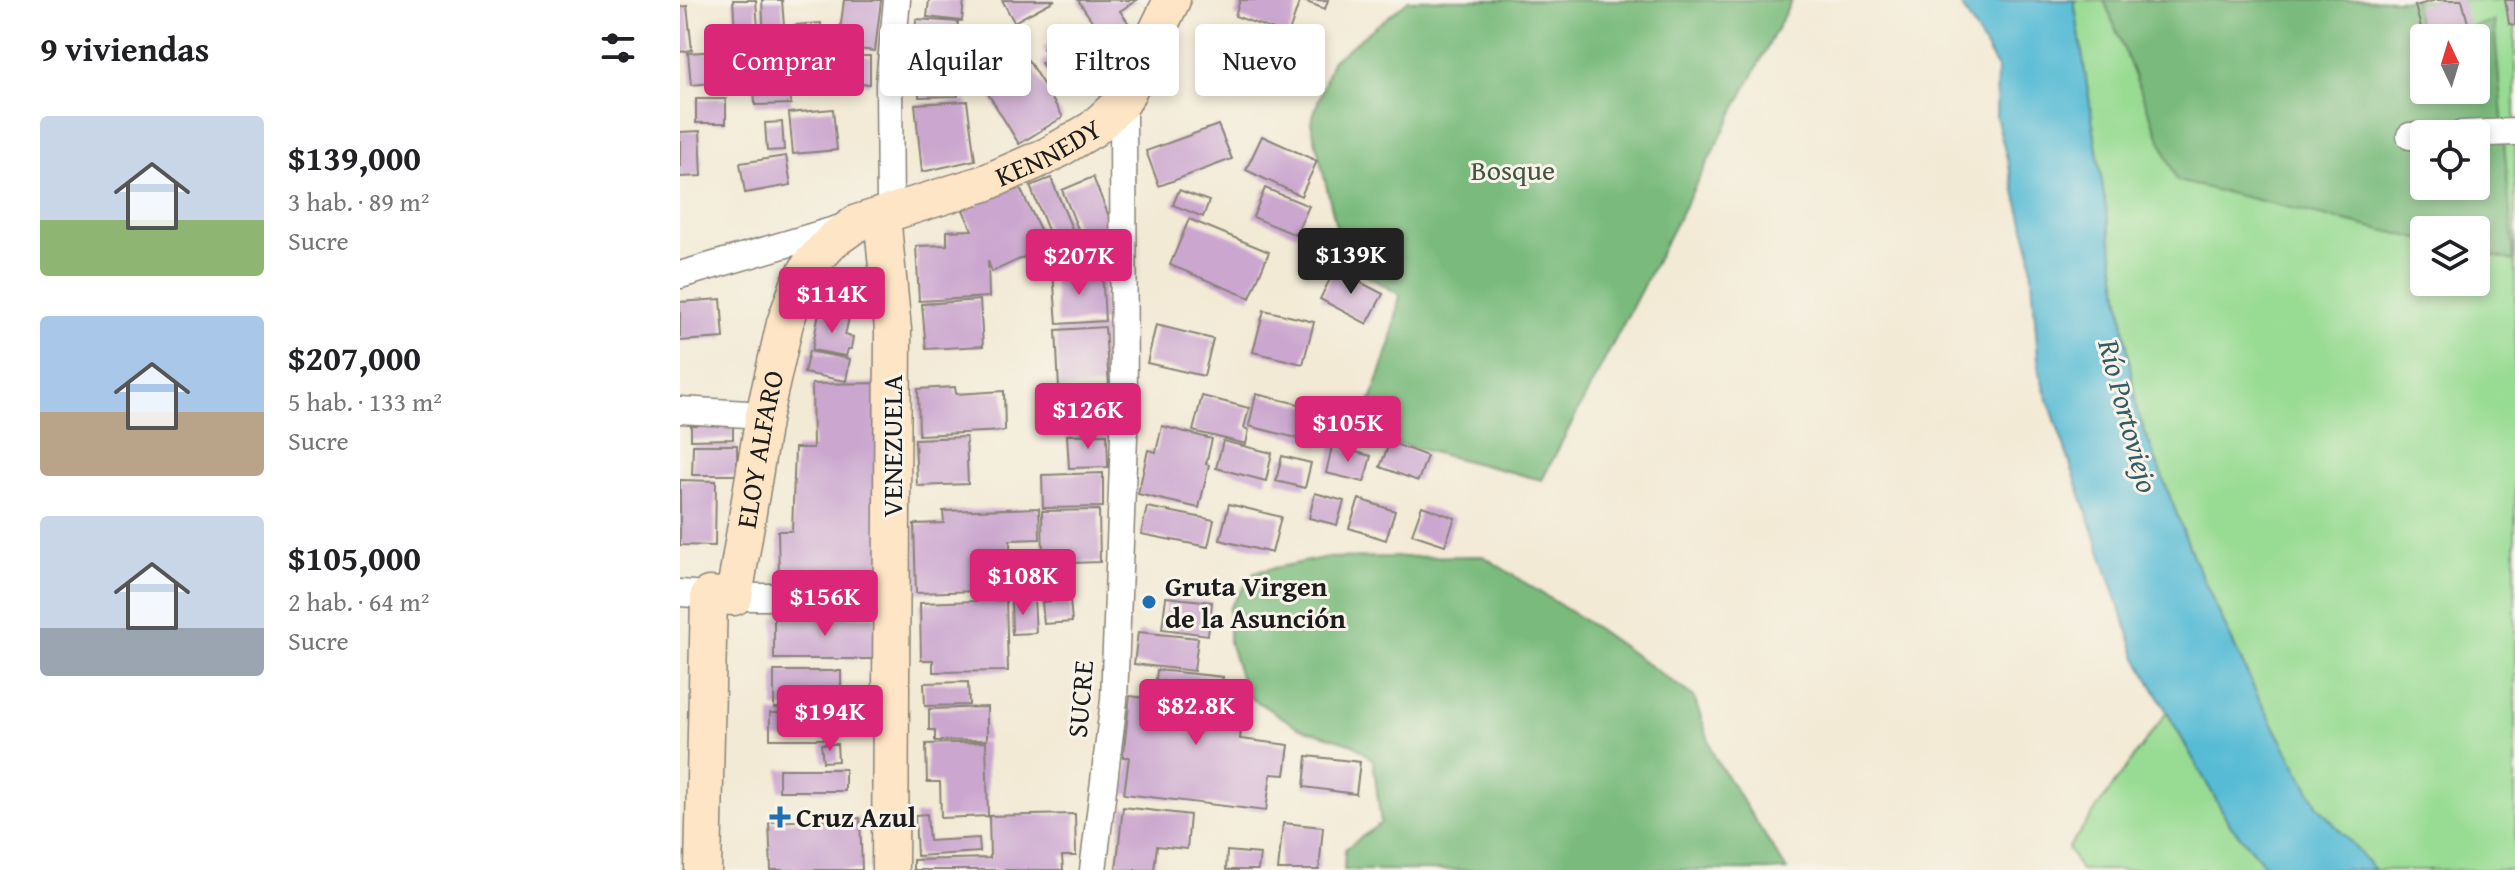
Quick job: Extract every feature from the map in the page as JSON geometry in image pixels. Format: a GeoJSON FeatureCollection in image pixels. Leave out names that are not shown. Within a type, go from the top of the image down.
{"type":"FeatureCollection","features":[{"type":"Feature","properties":{"kind":"street","name":"VENEZUELA"},"geometry":{"type":"LineString","coordinates":[[890,870],[893,330],[876,217],[897,0]]}},
{"type":"Feature","properties":{"kind":"street","name":"KENNEDY"},"geometry":{"type":"LineString","coordinates":[[876,217],[985,183],[1049,155],[1093,129],[1123,101],[1172,0]]}},
{"type":"Feature","properties":{"kind":"street","name":"SUCRE"},"geometry":{"type":"LineString","coordinates":[[1093,870],[1114,700],[1124,437],[1123,101]]}},
{"type":"Feature","properties":{"kind":"street"},"geometry":{"type":"LineString","coordinates":[[2490,133],[2515,132]]}},
{"type":"Feature","properties":{"kind":"street"},"geometry":{"type":"LineString","coordinates":[[680,275],[876,217]]}},
{"type":"Feature","properties":{"kind":"street","name":"ELOY ALFARO"},"geometry":{"type":"LineString","coordinates":[[703,870],[708,595],[764,415],[785,323],[799,284],[820,251],[876,217]]}},
{"type":"Feature","properties":{"kind":"street"},"geometry":{"type":"LineString","coordinates":[[680,410],[764,415]]}},
{"type":"Feature","properties":{"kind":"street"},"geometry":{"type":"LineString","coordinates":[[708,595],[892,597]]}},
{"type":"Feature","properties":{"kind":"green space","name":"Bosque"},"geometry":{"type":"Polygon","coordinates":[[[1409,0],[1792,0],[1542,480],[1360,434],[1391,342],[1400,295],[1345,263],[1311,122],[1320,96],[1325,96],[1325,81],[1332,61],[1409,0]]]}},
{"type":"Feature","properties":{"kind":"green space"},"geometry":{"type":"Polygon","coordinates":[[[2074,0],[2515,0],[2515,870],[2375,870],[2318,806],[2258,697],[2194,559],[2137,411],[2074,0]]]}},
{"type":"Feature","properties":{"kind":"green space"},"geometry":{"type":"Polygon","coordinates":[[[2104,0],[2415,0],[2418,24],[2410,24],[2410,104],[2490,104],[2490,24],[2482,24],[2494,21],[2514,261],[2490,255],[2490,216],[2410,216],[2410,237],[2177,181],[2104,0]]]}},
{"type":"Feature","properties":{"kind":"green space"},"geometry":{"type":"Polygon","coordinates":[[[1483,556],[1596,628],[1694,697],[1715,758],[1787,870],[1344,870],[1345,849],[1381,823],[1373,760],[1353,744],[1298,727],[1246,695],[1229,642],[1229,608],[1255,572],[1323,558],[1483,556]]]}},
{"type":"Feature","properties":{"kind":"green space"},"geometry":{"type":"Polygon","coordinates":[[[2167,712],[2229,823],[2269,870],[2080,870],[2068,848],[2167,712]]]}},
{"type":"Feature","properties":{"kind":"water","name":"Río Portoviejo"},"geometry":{"type":"Polygon","coordinates":[[[1958,0],[2074,0],[2137,411],[2194,559],[2258,697],[2318,806],[2375,870],[2269,870],[2229,823],[2137,658],[2039,373],[2030,250],[1996,116],[1997,67],[1958,0]]]}},
{"type":"Feature","properties":{"kind":"building"},"geometry":{"type":"Polygon","coordinates":[[[733,0],[756,0],[758,24],[734,24],[733,0]]]}},
{"type":"Feature","properties":{"kind":"building"},"geometry":{"type":"Polygon","coordinates":[[[762,0],[782,0],[784,24],[763,24],[762,0]]]}},
{"type":"Feature","properties":{"kind":"building"},"geometry":{"type":"Polygon","coordinates":[[[844,0],[881,0],[875,51],[864,50],[864,24],[841,24],[844,0]]]}},
{"type":"Feature","properties":{"kind":"building"},"geometry":{"type":"Polygon","coordinates":[[[929,0],[964,0],[962,21],[927,17],[929,0]]]}},
{"type":"Feature","properties":{"kind":"building"},"geometry":{"type":"Polygon","coordinates":[[[1002,0],[1055,0],[1014,22],[1002,0]]]}},
{"type":"Feature","properties":{"kind":"building"},"geometry":{"type":"Polygon","coordinates":[[[1078,0],[1137,0],[1120,11],[1129,24],[1094,24],[1078,0]]]}},
{"type":"Feature","properties":{"kind":"building"},"geometry":{"type":"Polygon","coordinates":[[[1240,0],[1300,0],[1292,24],[1257,24],[1235,16],[1240,0]]]}},
{"type":"Feature","properties":{"kind":"building"},"geometry":{"type":"Polygon","coordinates":[[[1301,0],[1328,0],[1325,9],[1301,0]]]}},
{"type":"Feature","properties":{"kind":"building"},"geometry":{"type":"Polygon","coordinates":[[[2436,0],[2462,0],[2468,24],[2420,24],[2415,6],[2436,0]]]}},
{"type":"Feature","properties":{"kind":"building"},"geometry":{"type":"Polygon","coordinates":[[[2505,0],[2515,0],[2515,25],[2509,24],[2505,0]]]}},
{"type":"Feature","properties":{"kind":"building"},"geometry":{"type":"Polygon","coordinates":[[[687,6],[692,50],[680,52],[680,7],[687,6]]]}},
{"type":"Feature","properties":{"kind":"building"},"geometry":{"type":"Polygon","coordinates":[[[916,19],[958,22],[958,24],[916,24],[916,19]]]}},
{"type":"Feature","properties":{"kind":"building"},"geometry":{"type":"Polygon","coordinates":[[[704,52],[704,84],[691,85],[688,53],[704,52]]]}},
{"type":"Feature","properties":{"kind":"building"},"geometry":{"type":"Polygon","coordinates":[[[864,56],[870,56],[870,84],[864,84],[864,56]]]}},
{"type":"Feature","properties":{"kind":"building"},"geometry":{"type":"Polygon","coordinates":[[[1031,65],[1047,96],[1050,96],[1063,117],[1019,144],[990,96],[1031,96],[1031,65]]]}},
{"type":"Feature","properties":{"kind":"building"},"geometry":{"type":"Polygon","coordinates":[[[754,96],[791,96],[791,104],[755,105],[754,96]]]}},
{"type":"Feature","properties":{"kind":"building"},"geometry":{"type":"Polygon","coordinates":[[[696,99],[726,99],[726,123],[696,123],[696,99]]]}},
{"type":"Feature","properties":{"kind":"building"},"geometry":{"type":"Polygon","coordinates":[[[967,101],[975,160],[922,172],[915,104],[967,101]]]}},
{"type":"Feature","properties":{"kind":"building"},"geometry":{"type":"Polygon","coordinates":[[[833,109],[837,150],[793,154],[789,113],[833,109]]]}},
{"type":"Feature","properties":{"kind":"building"},"geometry":{"type":"Polygon","coordinates":[[[782,122],[784,150],[767,151],[765,123],[782,122]]]}},
{"type":"Feature","properties":{"kind":"building"},"geometry":{"type":"Polygon","coordinates":[[[1218,125],[1232,159],[1159,186],[1146,151],[1218,125]]]}},
{"type":"Feature","properties":{"kind":"building"},"geometry":{"type":"Polygon","coordinates":[[[700,131],[702,176],[680,177],[680,132],[700,131]]]}},
{"type":"Feature","properties":{"kind":"building"},"geometry":{"type":"Polygon","coordinates":[[[1262,136],[1317,161],[1301,196],[1246,170],[1262,136]]]}},
{"type":"Feature","properties":{"kind":"building"},"geometry":{"type":"Polygon","coordinates":[[[786,156],[791,185],[745,193],[740,163],[786,156]]]}},
{"type":"Feature","properties":{"kind":"building"},"geometry":{"type":"Polygon","coordinates":[[[1093,177],[1118,239],[1087,251],[1062,190],[1093,177]]]}},
{"type":"Feature","properties":{"kind":"building"},"geometry":{"type":"Polygon","coordinates":[[[1051,178],[1077,241],[1056,250],[1030,186],[1051,178]]]}},
{"type":"Feature","properties":{"kind":"building"},"geometry":{"type":"Polygon","coordinates":[[[1018,184],[1048,246],[992,272],[988,261],[989,297],[919,301],[916,246],[947,245],[947,231],[972,230],[963,210],[1018,184]]]}},
{"type":"Feature","properties":{"kind":"building"},"geometry":{"type":"Polygon","coordinates":[[[1265,188],[1309,206],[1296,235],[1253,217],[1265,188]]]}},
{"type":"Feature","properties":{"kind":"building"},"geometry":{"type":"Polygon","coordinates":[[[1179,190],[1209,201],[1203,217],[1173,205],[1179,190]]]}},
{"type":"Feature","properties":{"kind":"building"},"geometry":{"type":"Polygon","coordinates":[[[1189,219],[1269,252],[1250,298],[1170,265],[1189,219]]]}},
{"type":"Feature","properties":{"kind":"building"},"geometry":{"type":"Polygon","coordinates":[[[1335,269],[1383,294],[1367,324],[1320,299],[1335,269]]]}},
{"type":"Feature","properties":{"kind":"building"},"geometry":{"type":"Polygon","coordinates":[[[1102,270],[1105,321],[1057,324],[1053,272],[1102,270]]]}},
{"type":"Feature","properties":{"kind":"building"},"geometry":{"type":"Polygon","coordinates":[[[721,299],[724,338],[680,341],[680,302],[721,299]]]}},
{"type":"Feature","properties":{"kind":"building"},"geometry":{"type":"Polygon","coordinates":[[[980,300],[983,346],[926,349],[922,304],[980,300]]]}},
{"type":"Feature","properties":{"kind":"building"},"geometry":{"type":"Polygon","coordinates":[[[1264,310],[1314,322],[1303,364],[1253,352],[1264,310]]]}},
{"type":"Feature","properties":{"kind":"building"},"geometry":{"type":"Polygon","coordinates":[[[819,312],[849,318],[845,335],[853,337],[846,356],[812,350],[819,312]]]}},
{"type":"Feature","properties":{"kind":"building"},"geometry":{"type":"Polygon","coordinates":[[[1156,325],[1213,339],[1204,376],[1147,363],[1156,325]]]}},
{"type":"Feature","properties":{"kind":"building"},"geometry":{"type":"Polygon","coordinates":[[[1105,327],[1109,386],[1059,389],[1056,330],[1105,327]]]}},
{"type":"Feature","properties":{"kind":"building"},"geometry":{"type":"Polygon","coordinates":[[[809,351],[850,359],[846,381],[804,373],[809,351]]]}},
{"type":"Feature","properties":{"kind":"building"},"geometry":{"type":"Polygon","coordinates":[[[885,383],[881,577],[779,578],[778,531],[792,531],[795,448],[813,448],[812,384],[885,383]]]}},
{"type":"Feature","properties":{"kind":"building"},"geometry":{"type":"Polygon","coordinates":[[[955,387],[956,394],[1004,391],[1005,431],[919,435],[918,389],[955,387]]]}},
{"type":"Feature","properties":{"kind":"building"},"geometry":{"type":"Polygon","coordinates":[[[1256,394],[1320,409],[1312,442],[1249,426],[1256,394]]]}},
{"type":"Feature","properties":{"kind":"building"},"geometry":{"type":"Polygon","coordinates":[[[1202,396],[1249,408],[1244,428],[1249,430],[1246,444],[1193,431],[1202,396]]]}},
{"type":"Feature","properties":{"kind":"building"},"geometry":{"type":"Polygon","coordinates":[[[1102,401],[1103,428],[1057,429],[1056,402],[1102,401]]]}},
{"type":"Feature","properties":{"kind":"building"},"geometry":{"type":"Polygon","coordinates":[[[691,425],[733,425],[733,439],[691,440],[691,425]]]}},
{"type":"Feature","properties":{"kind":"building"},"geometry":{"type":"Polygon","coordinates":[[[1162,426],[1212,439],[1199,508],[1138,494],[1148,450],[1156,452],[1162,426]]]}},
{"type":"Feature","properties":{"kind":"building"},"geometry":{"type":"Polygon","coordinates":[[[1107,434],[1108,467],[1069,468],[1067,435],[1107,434]]]}},
{"type":"Feature","properties":{"kind":"building"},"geometry":{"type":"Polygon","coordinates":[[[966,437],[968,484],[917,486],[915,439],[966,437]]]}},
{"type":"Feature","properties":{"kind":"building"},"geometry":{"type":"Polygon","coordinates":[[[1223,441],[1272,453],[1266,481],[1216,468],[1223,441]]]}},
{"type":"Feature","properties":{"kind":"building"},"geometry":{"type":"Polygon","coordinates":[[[1390,442],[1427,456],[1418,481],[1380,467],[1390,442]]]}},
{"type":"Feature","properties":{"kind":"building"},"geometry":{"type":"Polygon","coordinates":[[[693,445],[737,445],[737,475],[692,475],[693,445]]]}},
{"type":"Feature","properties":{"kind":"building"},"geometry":{"type":"Polygon","coordinates":[[[1332,446],[1371,456],[1364,482],[1326,473],[1332,446]]]}},
{"type":"Feature","properties":{"kind":"building"},"geometry":{"type":"Polygon","coordinates":[[[1282,456],[1311,463],[1305,488],[1276,481],[1282,456]]]}},
{"type":"Feature","properties":{"kind":"building"},"geometry":{"type":"Polygon","coordinates":[[[1103,473],[1103,507],[1043,508],[1042,475],[1103,473]]]}},
{"type":"Feature","properties":{"kind":"building"},"geometry":{"type":"Polygon","coordinates":[[[680,480],[716,481],[715,546],[680,545],[680,480]]]}},
{"type":"Feature","properties":{"kind":"building"},"geometry":{"type":"Polygon","coordinates":[[[1315,493],[1344,501],[1337,525],[1309,518],[1315,493]]]}},
{"type":"Feature","properties":{"kind":"building"},"geometry":{"type":"Polygon","coordinates":[[[1359,499],[1395,511],[1386,540],[1349,528],[1359,499]]]}},
{"type":"Feature","properties":{"kind":"building"},"geometry":{"type":"Polygon","coordinates":[[[1229,504],[1281,517],[1272,553],[1220,540],[1229,504]]]}},
{"type":"Feature","properties":{"kind":"building"},"geometry":{"type":"Polygon","coordinates":[[[1422,506],[1455,518],[1445,545],[1412,534],[1422,506]]]}},
{"type":"Feature","properties":{"kind":"building"},"geometry":{"type":"Polygon","coordinates":[[[1147,507],[1214,520],[1208,547],[1141,534],[1147,507]]]}},
{"type":"Feature","properties":{"kind":"building"},"geometry":{"type":"Polygon","coordinates":[[[1039,508],[1040,539],[1010,540],[1011,590],[916,593],[914,524],[944,523],[943,511],[1039,508]]]}},
{"type":"Feature","properties":{"kind":"building"},"geometry":{"type":"Polygon","coordinates":[[[1099,510],[1100,562],[1070,563],[1071,593],[1017,595],[1016,565],[1043,564],[1042,511],[1099,510]]]}},
{"type":"Feature","properties":{"kind":"building"},"geometry":{"type":"Polygon","coordinates":[[[1166,597],[1212,602],[1208,635],[1162,629],[1166,597]]]}},
{"type":"Feature","properties":{"kind":"building"},"geometry":{"type":"Polygon","coordinates":[[[1034,599],[1036,633],[1012,634],[1011,600],[1034,599]]]}},
{"type":"Feature","properties":{"kind":"building"},"geometry":{"type":"Polygon","coordinates":[[[1070,599],[1072,622],[1044,624],[1042,602],[1070,599]]]}},
{"type":"Feature","properties":{"kind":"building"},"geometry":{"type":"Polygon","coordinates":[[[1006,600],[1008,671],[933,672],[933,660],[921,660],[920,603],[1006,600]]]}},
{"type":"Feature","properties":{"kind":"building"},"geometry":{"type":"Polygon","coordinates":[[[774,617],[876,617],[876,659],[774,659],[774,617]]]}},
{"type":"Feature","properties":{"kind":"building"},"geometry":{"type":"Polygon","coordinates":[[[1138,632],[1198,638],[1194,671],[1134,664],[1138,632]]]}},
{"type":"Feature","properties":{"kind":"building"},"geometry":{"type":"Polygon","coordinates":[[[1157,670],[1223,677],[1219,707],[1243,709],[1240,739],[1289,745],[1285,775],[1271,774],[1266,811],[1124,794],[1129,757],[1123,757],[1130,696],[1154,699],[1157,670]]]}},
{"type":"Feature","properties":{"kind":"building"},"geometry":{"type":"Polygon","coordinates":[[[774,671],[841,671],[841,692],[830,691],[830,707],[774,708],[774,671]]]}},
{"type":"Feature","properties":{"kind":"building"},"geometry":{"type":"Polygon","coordinates":[[[968,682],[969,705],[925,706],[924,683],[968,682]]]}},
{"type":"Feature","properties":{"kind":"building"},"geometry":{"type":"Polygon","coordinates":[[[844,697],[886,698],[886,725],[845,725],[844,697]]]}},
{"type":"Feature","properties":{"kind":"building"},"geometry":{"type":"Polygon","coordinates":[[[987,707],[987,740],[935,741],[935,730],[929,730],[929,709],[987,707]]]}},
{"type":"Feature","properties":{"kind":"building"},"geometry":{"type":"Polygon","coordinates":[[[770,713],[831,713],[831,739],[770,739],[770,713]]]}},
{"type":"Feature","properties":{"kind":"building"},"geometry":{"type":"Polygon","coordinates":[[[986,742],[988,816],[941,818],[940,782],[927,782],[926,744],[986,742]]]}},
{"type":"Feature","properties":{"kind":"building"},"geometry":{"type":"Polygon","coordinates":[[[821,744],[837,744],[838,761],[823,762],[821,744]]]}},
{"type":"Feature","properties":{"kind":"building"},"geometry":{"type":"Polygon","coordinates":[[[1307,756],[1360,762],[1356,794],[1304,787],[1307,756]]]}},
{"type":"Feature","properties":{"kind":"building"},"geometry":{"type":"Polygon","coordinates":[[[779,769],[845,769],[845,791],[779,791],[779,769]]]}},
{"type":"Feature","properties":{"kind":"building"},"geometry":{"type":"Polygon","coordinates":[[[1123,807],[1190,815],[1187,849],[1157,846],[1154,870],[1116,870],[1123,807]]]}},
{"type":"Feature","properties":{"kind":"building"},"geometry":{"type":"Polygon","coordinates":[[[927,814],[929,841],[979,838],[980,852],[917,856],[915,815],[927,814]]]}},
{"type":"Feature","properties":{"kind":"building"},"geometry":{"type":"Polygon","coordinates":[[[1075,814],[1076,856],[1062,856],[1063,870],[913,870],[913,860],[990,858],[989,816],[1075,814]]]}},
{"type":"Feature","properties":{"kind":"building"},"geometry":{"type":"Polygon","coordinates":[[[860,818],[862,870],[771,870],[769,822],[860,818]]]}},
{"type":"Feature","properties":{"kind":"building"},"geometry":{"type":"Polygon","coordinates":[[[1283,823],[1323,827],[1319,870],[1278,870],[1283,823]]]}},
{"type":"Feature","properties":{"kind":"building"},"geometry":{"type":"Polygon","coordinates":[[[1227,851],[1260,854],[1258,870],[1226,870],[1227,851]]]}},
{"type":"Feature","properties":{"kind":"place","name":"Gruta Virgen de la Asunción"},"geometry":{"type":"Point","coordinates":[1149,602]}},
{"type":"Feature","properties":{"kind":"place","name":"Cruz Azul"},"geometry":{"type":"Point","coordinates":[780,817]}}]}
